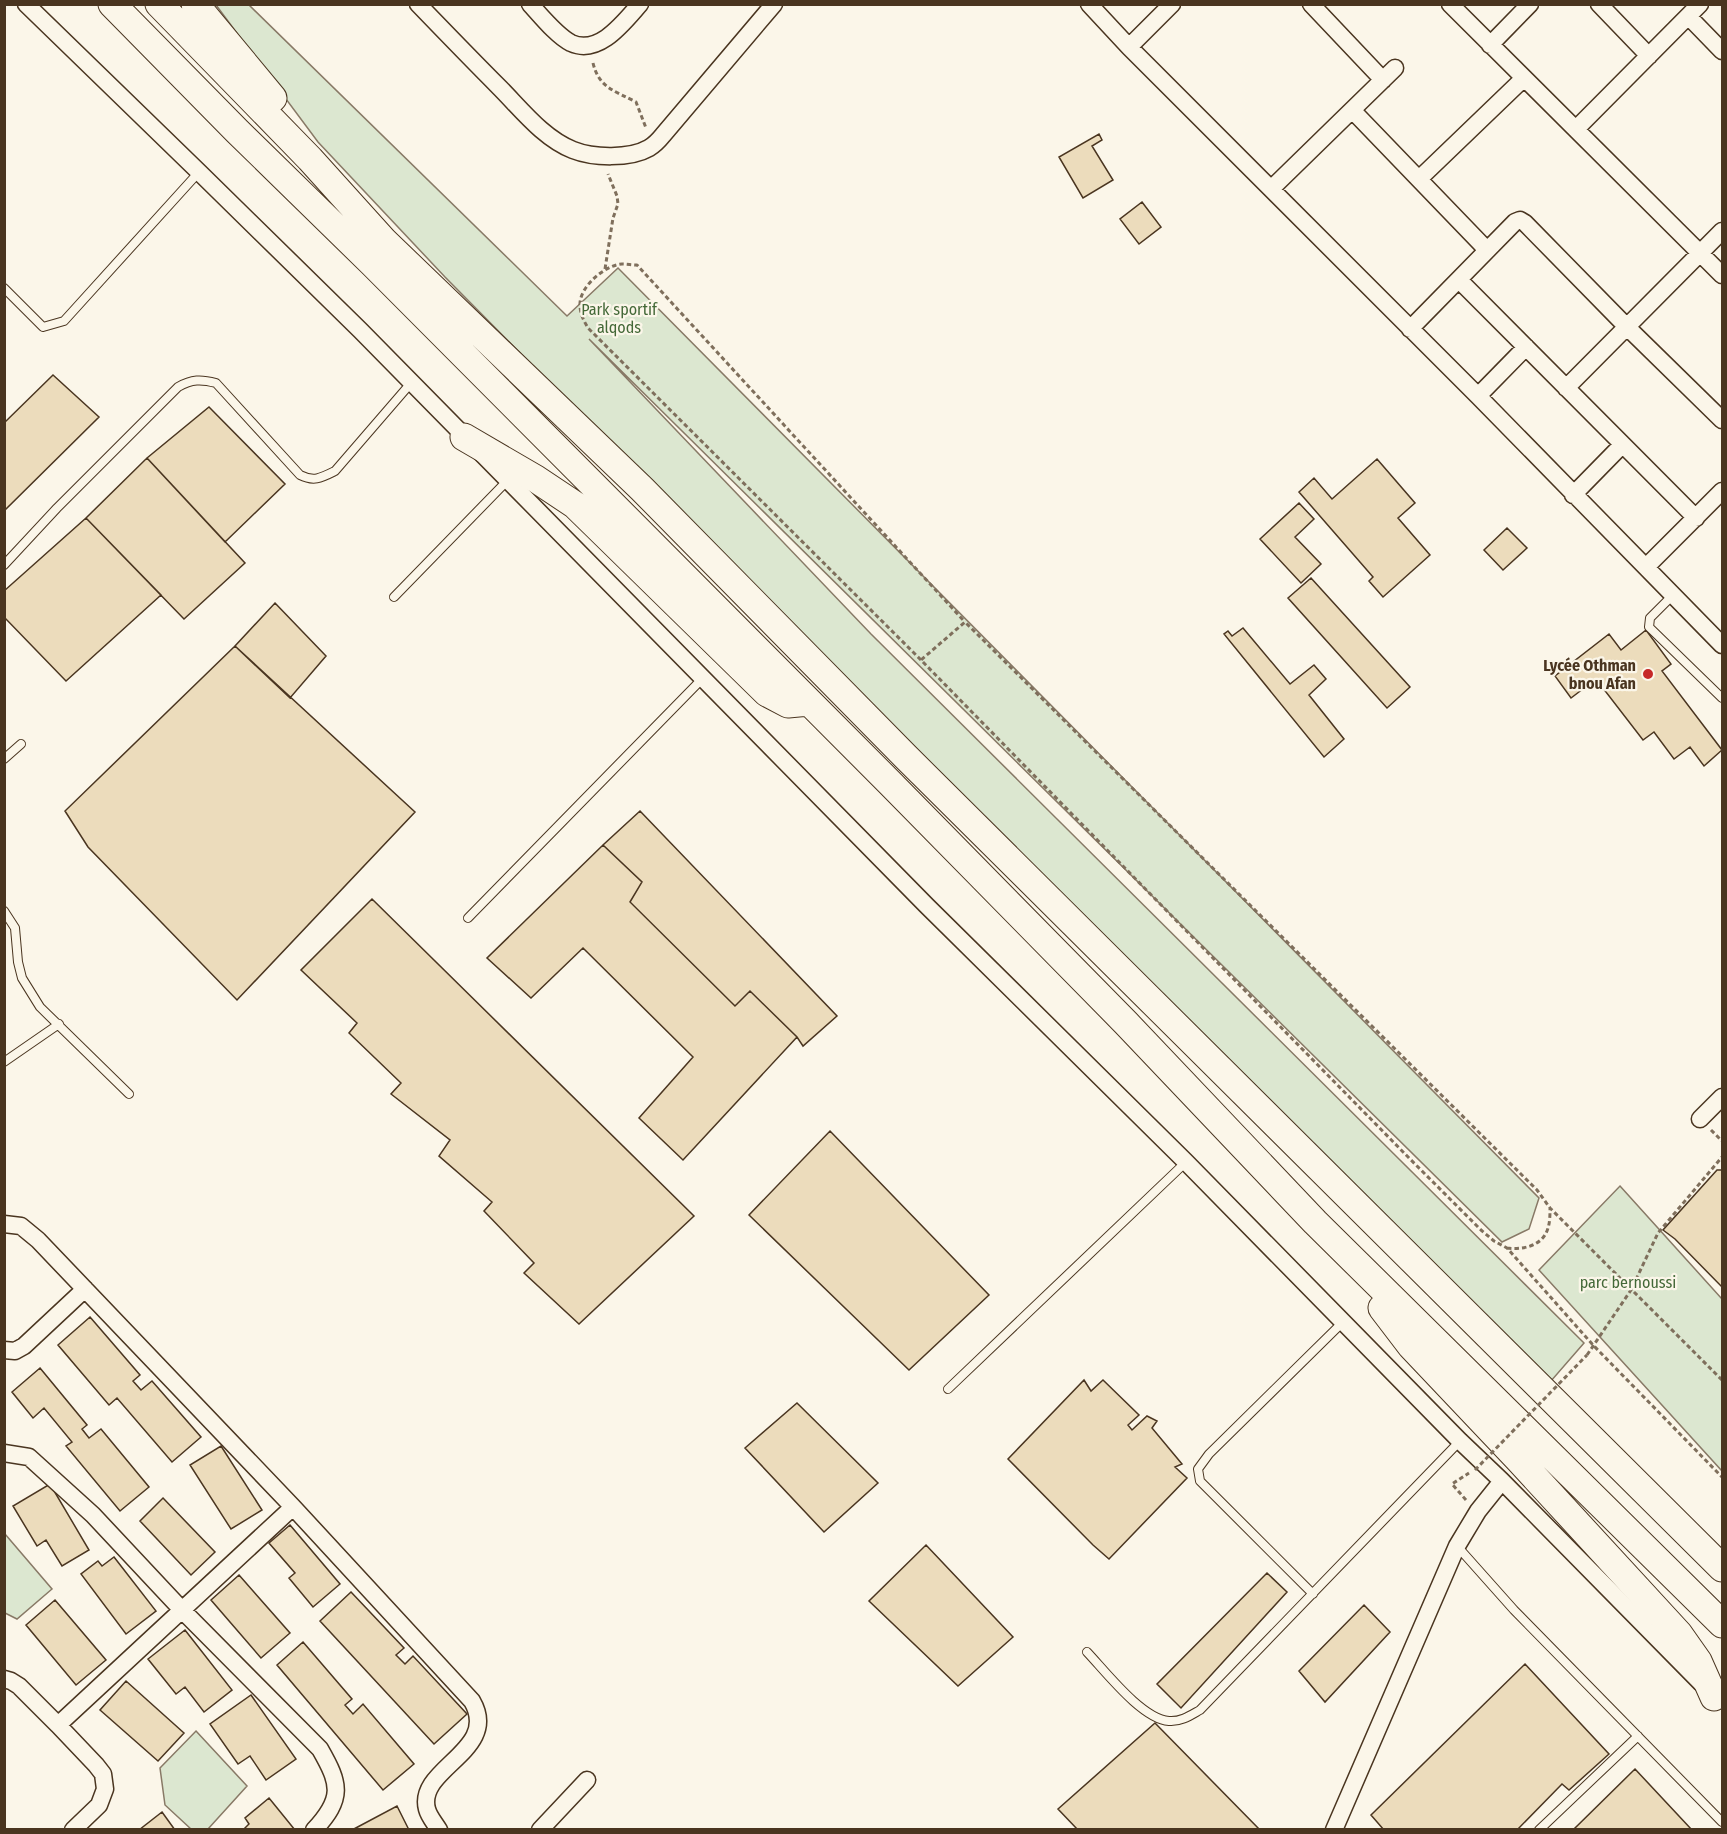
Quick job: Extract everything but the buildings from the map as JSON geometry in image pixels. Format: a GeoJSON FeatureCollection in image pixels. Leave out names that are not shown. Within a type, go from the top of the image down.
{"type":"FeatureCollection","features":[{"type":"Feature","properties":{"kind":"highway"},"geometry":{"type":"LineString","coordinates":[[112,4],[809,702],[1126,1023],[1315,1222],[1722,1624]]}},
{"type":"Feature","properties":{"kind":"highway"},"geometry":{"type":"LineString","coordinates":[[159,4],[310,159],[384,241],[642,489],[913,765],[1722,1568]]}},
{"type":"Feature","properties":{"kind":"highway"},"geometry":{"type":"LineString","coordinates":[[195,4],[323,160],[354,205],[384,241]]}},
{"type":"Feature","properties":{"kind":"highway"},"geometry":{"type":"LineString","coordinates":[[464,437],[575,505],[767,693],[788,704],[809,702]]}},
{"type":"Feature","properties":{"kind":"highway"},"geometry":{"type":"LineString","coordinates":[[1315,1222],[1412,1346],[1679,1634],[1698,1660],[1718,1701]]}},
{"type":"Feature","properties":{"kind":"street"},"geometry":{"type":"LineString","coordinates":[[26,4],[360,330],[927,906],[1186,1162],[1718,1701]]}},
{"type":"Feature","properties":{"kind":"street"},"geometry":{"type":"LineString","coordinates":[[418,4],[555,140],[573,150],[601,156],[638,153],[651,147],[774,4]]}},
{"type":"Feature","properties":{"kind":"street"},"geometry":{"type":"LineString","coordinates":[[530,4],[569,42],[585,46],[612,35],[640,4]]}},
{"type":"Feature","properties":{"kind":"street"},"geometry":{"type":"LineString","coordinates":[[1089,4],[1722,645]]}},
{"type":"Feature","properties":{"kind":"street"},"geometry":{"type":"LineString","coordinates":[[1130,47],[1172,4]]}},
{"type":"Feature","properties":{"kind":"street"},"geometry":{"type":"LineString","coordinates":[[1271,189],[1389,74],[1311,4]]}},
{"type":"Feature","properties":{"kind":"street"},"geometry":{"type":"LineString","coordinates":[[1450,4],[1722,275]]}},
{"type":"Feature","properties":{"kind":"street"},"geometry":{"type":"LineString","coordinates":[[1490,45],[1530,4]]}},
{"type":"Feature","properties":{"kind":"street"},"geometry":{"type":"LineString","coordinates":[[1599,4],[1649,56]]}},
{"type":"Feature","properties":{"kind":"street"},"geometry":{"type":"LineString","coordinates":[[1576,129],[1694,10],[1722,51]]}},
{"type":"Feature","properties":{"kind":"street"},"geometry":{"type":"LineString","coordinates":[[1419,179],[1524,78]]}},
{"type":"Feature","properties":{"kind":"street"},"geometry":{"type":"LineString","coordinates":[[1353,111],[1487,250]]}},
{"type":"Feature","properties":{"kind":"street"},"geometry":{"type":"LineString","coordinates":[[1410,329],[1515,222],[1520,220],[1722,420]]}},
{"type":"Feature","properties":{"kind":"street"},"geometry":{"type":"LineString","coordinates":[[1566,388],[1722,231]]}},
{"type":"Feature","properties":{"kind":"street"},"geometry":{"type":"LineString","coordinates":[[1459,280],[1696,518]]}},
{"type":"Feature","properties":{"kind":"street"},"geometry":{"type":"LineString","coordinates":[[1478,396],[1526,347]]}},
{"type":"Feature","properties":{"kind":"street"},"geometry":{"type":"LineString","coordinates":[[1574,495],[1622,445]]}},
{"type":"Feature","properties":{"kind":"street"},"geometry":{"type":"LineString","coordinates":[[1646,567],[1722,491]]}},
{"type":"Feature","properties":{"kind":"street"},"geometry":{"type":"LineString","coordinates":[[1700,1119],[1722,1097]]}},
{"type":"Feature","properties":{"kind":"street"},"geometry":{"type":"LineString","coordinates":[[4,1224],[21,1226],[38,1239],[293,1507],[472,1701],[477,1710],[479,1725],[477,1733],[434,1783],[427,1796],[426,1809],[439,1830]]}},
{"type":"Feature","properties":{"kind":"street"},"geometry":{"type":"LineString","coordinates":[[4,1350],[15,1352],[24,1346],[85,1289]]}},
{"type":"Feature","properties":{"kind":"street"},"geometry":{"type":"LineString","coordinates":[[4,1453],[29,1457],[93,1515],[182,1610],[320,1749],[332,1770],[336,1786],[328,1815],[314,1830]]}},
{"type":"Feature","properties":{"kind":"street"},"geometry":{"type":"LineString","coordinates":[[1334,1830],[1458,1546],[1478,1511],[1502,1481]]}},
{"type":"Feature","properties":{"kind":"street"},"geometry":{"type":"LineString","coordinates":[[58,1725],[293,1507]]}},
{"type":"Feature","properties":{"kind":"street"},"geometry":{"type":"LineString","coordinates":[[4,1679],[19,1686],[103,1774],[104,1796],[99,1805],[73,1830]]}},
{"type":"Feature","properties":{"kind":"street"},"geometry":{"type":"LineString","coordinates":[[540,1830],[587,1780]]}},
{"type":"Feature","properties":{"kind":"lane"},"geometry":{"type":"LineString","coordinates":[[4,288],[43,327],[64,321],[199,172]]}},
{"type":"Feature","properties":{"kind":"lane"},"geometry":{"type":"LineString","coordinates":[[4,565],[81,483],[178,387],[189,381],[201,379],[216,383],[300,475],[309,480],[335,471],[411,383]]}},
{"type":"Feature","properties":{"kind":"lane"},"geometry":{"type":"LineString","coordinates":[[394,597],[507,481]]}},
{"type":"Feature","properties":{"kind":"lane"},"geometry":{"type":"LineString","coordinates":[[1673,595],[1650,618],[1649,627],[1722,698]]}},
{"type":"Feature","properties":{"kind":"lane"},"geometry":{"type":"LineString","coordinates":[[468,918],[703,678]]}},
{"type":"Feature","properties":{"kind":"lane"},"geometry":{"type":"LineString","coordinates":[[4,759],[21,744]]}},
{"type":"Feature","properties":{"kind":"lane"},"geometry":{"type":"LineString","coordinates":[[4,910],[15,928],[22,978],[40,1007],[129,1094]]}},
{"type":"Feature","properties":{"kind":"lane"},"geometry":{"type":"LineString","coordinates":[[4,1062],[59,1024]]}},
{"type":"Feature","properties":{"kind":"lane"},"geometry":{"type":"LineString","coordinates":[[948,1389],[1186,1162]]}},
{"type":"Feature","properties":{"kind":"lane"},"geometry":{"type":"LineString","coordinates":[[1313,1594],[1200,1481],[1198,1469],[1201,1462],[1343,1322]]}},
{"type":"Feature","properties":{"kind":"lane"},"geometry":{"type":"LineString","coordinates":[[1087,1652],[1143,1710],[1167,1721],[1187,1718],[1200,1710],[1460,1441]]}},
{"type":"Feature","properties":{"kind":"lane"},"geometry":{"type":"LineString","coordinates":[[1458,1546],[1514,1610],[1722,1822]]}},
{"type":"Feature","properties":{"kind":"lane"},"geometry":{"type":"LineString","coordinates":[[1539,1830],[1638,1736]]}},
{"type":"Feature","properties":{"kind":"path"},"geometry":{"type":"LineString","coordinates":[[585,46],[595,72],[603,85],[636,102],[651,147]]}},
{"type":"Feature","properties":{"kind":"path"},"geometry":{"type":"LineString","coordinates":[[601,156],[618,204],[613,218],[605,269]]}},
{"type":"Feature","properties":{"kind":"path"},"geometry":{"type":"LineString","coordinates":[[1722,1380],[1550,1208],[1537,1190],[965,622],[637,265],[621,264],[605,269],[583,292],[579,304],[582,318],[588,328],[921,660],[1457,1206],[1494,1241],[1507,1248],[1593,1345],[1722,1478]]}},
{"type":"Feature","properties":{"kind":"path"},"geometry":{"type":"LineString","coordinates":[[921,660],[965,622]]}},
{"type":"Feature","properties":{"kind":"path"},"geometry":{"type":"LineString","coordinates":[[1460,1494],[1452,1484],[1475,1470],[1587,1355],[1631,1290],[1658,1233],[1722,1157]]}},
{"type":"Feature","properties":{"kind":"path"},"geometry":{"type":"LineString","coordinates":[[1507,1248],[1526,1248],[1544,1237],[1548,1228],[1550,1208]]}},
{"type":"Feature","properties":{"kind":"green space","name":"Park sportif alqods"},"geometry":{"type":"Polygon","coordinates":[[[216,5],[249,5],[567,316],[618,268],[1539,1198],[1529,1229],[1502,1242],[589,339],[871,634],[1584,1343],[1551,1381],[831,668],[445,277],[318,142],[216,5]]]}},
{"type":"Feature","properties":{"kind":"green space","name":"parc bernoussi"},"geometry":{"type":"Polygon","coordinates":[[[1620,1186],[1722,1299],[1722,1471],[1539,1270],[1620,1186]]]}},
{"type":"Feature","properties":{"kind":"green space"},"geometry":{"type":"Polygon","coordinates":[[[5,1534],[52,1589],[17,1619],[5,1613],[5,1534]]]}},
{"type":"Feature","properties":{"kind":"green space"},"geometry":{"type":"Polygon","coordinates":[[[196,1731],[247,1786],[208,1829],[191,1829],[165,1805],[160,1768],[196,1731]]]}},
{"type":"Feature","properties":{"kind":"place","name":"Lycée Othman bnou Afan"},"geometry":{"type":"Point","coordinates":[1648,674]}}]}
